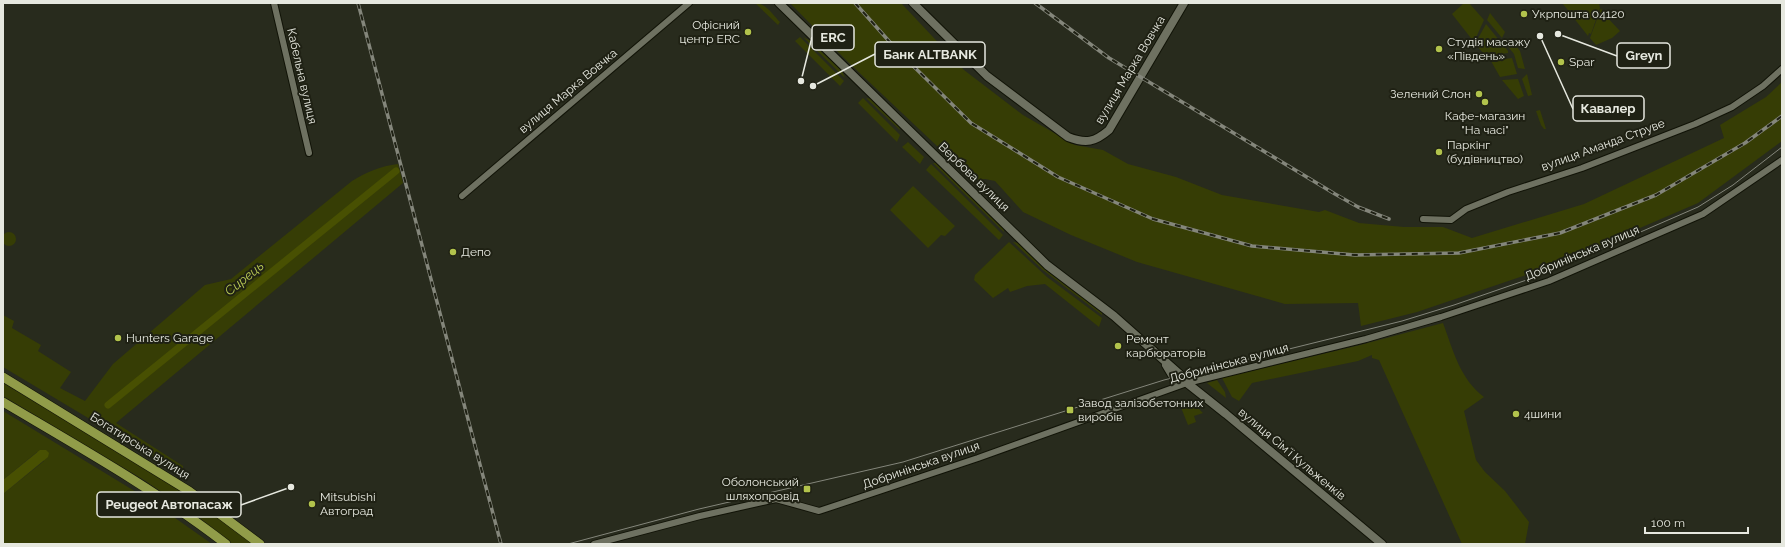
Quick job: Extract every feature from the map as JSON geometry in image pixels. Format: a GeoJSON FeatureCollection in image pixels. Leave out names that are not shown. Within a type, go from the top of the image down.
{"type":"FeatureCollection","features":[{"type":"Feature","properties":{"kind":"main road","name":"Вербова вулиця"},"geometry":{"type":"LineString","coordinates":[[780,3],[1047,265],[1114,316],[1184,378],[1187,383]]}},
{"type":"Feature","properties":{"kind":"main road","name":"вулиця Марка Вовчка"},"geometry":{"type":"LineString","coordinates":[[913,3],[987,76],[1068,137],[1079,141],[1089,141],[1099,138],[1109,130],[1184,3]]}},
{"type":"Feature","properties":{"kind":"main road","name":"Богатирська вулиця"},"geometry":{"type":"LineString","coordinates":[[3,377],[190,491],[260,544]]}},
{"type":"Feature","properties":{"kind":"main road","name":"вулиця Сімʼї Кульженків"},"geometry":{"type":"LineString","coordinates":[[1187,383],[1382,544]]}},
{"type":"Feature","properties":{"kind":"main road"},"geometry":{"type":"LineString","coordinates":[[3,402],[120,472],[203,526],[226,544]]}},
{"type":"Feature","properties":{"kind":"street","name":"Кабельна вулиця"},"geometry":{"type":"LineString","coordinates":[[274,3],[309,153]]}},
{"type":"Feature","properties":{"kind":"street","name":"вулиця Марка Вовчка"},"geometry":{"type":"LineString","coordinates":[[462,196],[689,3]]}},
{"type":"Feature","properties":{"kind":"street","name":"вулиця Аманда Струве"},"geometry":{"type":"LineString","coordinates":[[1423,219],[1451,220],[1466,209],[1508,192],[1582,168],[1695,124],[1732,106],[1763,86],[1782,69]]}},
{"type":"Feature","properties":{"kind":"street","name":"Добринінська вулиця"},"geometry":{"type":"LineString","coordinates":[[594,544],[700,516],[776,499],[819,510],[978,458],[1187,383],[1366,339],[1549,281],[1702,214],[1782,160]]}},
{"type":"Feature","properties":{"kind":"shaded area"},"geometry":{"type":"Polygon","coordinates":[[[755,3],[763,5],[769,10],[780,22],[778,25],[755,3]]]}},
{"type":"Feature","properties":{"kind":"shaded area"},"geometry":{"type":"Polygon","coordinates":[[[790,3],[901,3],[964,70],[1023,115],[1075,145],[1103,150],[1128,164],[1176,177],[1222,195],[1319,212],[1325,210],[1359,223],[1404,227],[1443,227],[1472,238],[1584,204],[1724,138],[1720,125],[1766,97],[1782,82],[1782,141],[1698,203],[1547,268],[1417,312],[1361,326],[1358,303],[1285,304],[1137,262],[1071,235],[1023,212],[995,181],[985,179],[973,180],[847,61],[790,3]]]}},
{"type":"Feature","properties":{"kind":"shaded area"},"geometry":{"type":"Polygon","coordinates":[[[1464,3],[1469,3],[1484,20],[1474,42],[1452,14],[1464,3]]]}},
{"type":"Feature","properties":{"kind":"shaded area"},"geometry":{"type":"Polygon","coordinates":[[[1562,3],[1599,3],[1600,8],[1591,34],[1589,33],[1588,36],[1573,17],[1575,15],[1574,13],[1572,15],[1562,3]]]}},
{"type":"Feature","properties":{"kind":"shaded area"},"geometry":{"type":"Polygon","coordinates":[[[1601,8],[1603,13],[1620,31],[1612,38],[1596,45],[1590,38],[1601,8]]]}},
{"type":"Feature","properties":{"kind":"shaded area"},"geometry":{"type":"Polygon","coordinates":[[[1490,13],[1505,32],[1502,38],[1487,20],[1490,13]]]}},
{"type":"Feature","properties":{"kind":"shaded area"},"geometry":{"type":"Polygon","coordinates":[[[1486,24],[1508,51],[1508,53],[1486,56],[1475,44],[1486,24]]]}},
{"type":"Feature","properties":{"kind":"shaded area"},"geometry":{"type":"Polygon","coordinates":[[[800,37],[844,81],[840,86],[795,41],[800,37]]]}},
{"type":"Feature","properties":{"kind":"shaded area"},"geometry":{"type":"Polygon","coordinates":[[[803,37],[809,40],[842,71],[845,78],[803,37]]]}},
{"type":"Feature","properties":{"kind":"shaded area"},"geometry":{"type":"Polygon","coordinates":[[[1513,42],[1520,51],[1525,69],[1518,68],[1514,54],[1505,43],[1513,42]]]}},
{"type":"Feature","properties":{"kind":"shaded area"},"geometry":{"type":"Polygon","coordinates":[[[1512,58],[1517,74],[1500,77],[1491,61],[1512,58]]]}},
{"type":"Feature","properties":{"kind":"shaded area"},"geometry":{"type":"Polygon","coordinates":[[[1527,74],[1532,95],[1528,96],[1522,79],[1527,74]]]}},
{"type":"Feature","properties":{"kind":"shaded area"},"geometry":{"type":"Polygon","coordinates":[[[1518,79],[1524,96],[1518,99],[1502,80],[1518,79]]]}},
{"type":"Feature","properties":{"kind":"shaded area"},"geometry":{"type":"Polygon","coordinates":[[[863,98],[900,135],[897,142],[858,103],[863,98]]]}},
{"type":"Feature","properties":{"kind":"shaded area"},"geometry":{"type":"Polygon","coordinates":[[[866,98],[872,99],[899,125],[900,130],[866,98]]]}},
{"type":"Feature","properties":{"kind":"shaded area"},"geometry":{"type":"Polygon","coordinates":[[[1540,110],[1546,129],[1544,129],[1541,125],[1536,111],[1540,110]]]}},
{"type":"Feature","properties":{"kind":"shaded area"},"geometry":{"type":"Polygon","coordinates":[[[908,142],[924,157],[920,164],[902,147],[908,142]]]}},
{"type":"Feature","properties":{"kind":"shaded area"},"geometry":{"type":"Polygon","coordinates":[[[933,163],[937,163],[1003,227],[1004,232],[933,163]]]}},
{"type":"Feature","properties":{"kind":"shaded area"},"geometry":{"type":"Polygon","coordinates":[[[398,164],[403,183],[116,423],[183,466],[183,468],[175,470],[3,367],[3,315],[14,321],[12,328],[41,345],[38,351],[71,372],[60,388],[85,401],[113,364],[205,285],[231,279],[352,181],[374,170],[385,166],[398,164]]]}},
{"type":"Feature","properties":{"kind":"shaded area"},"geometry":{"type":"Polygon","coordinates":[[[931,164],[1003,235],[999,240],[926,170],[931,164]]]}},
{"type":"Feature","properties":{"kind":"shaded area"},"geometry":{"type":"Polygon","coordinates":[[[913,186],[955,226],[945,236],[941,235],[928,248],[890,210],[913,186]]]}},
{"type":"Feature","properties":{"kind":"shaded area"},"geometry":{"type":"Polygon","coordinates":[[[9,232],[14,234],[16,239],[14,244],[9,246],[4,244],[2,239],[4,234],[9,232]]]}},
{"type":"Feature","properties":{"kind":"shaded area"},"geometry":{"type":"Polygon","coordinates":[[[1009,242],[1047,277],[1102,318],[1099,327],[1045,284],[1027,286],[1010,292],[1008,288],[993,298],[974,280],[975,275],[1009,242]]]}},
{"type":"Feature","properties":{"kind":"shaded area"},"geometry":{"type":"Polygon","coordinates":[[[1013,242],[1019,243],[1040,263],[1102,311],[1102,315],[1043,270],[1013,242]]]}},
{"type":"Feature","properties":{"kind":"shaded area"},"geometry":{"type":"Polygon","coordinates":[[[1443,323],[1454,354],[1463,373],[1476,390],[1484,397],[1464,411],[1476,460],[1485,472],[1505,491],[1529,522],[1525,544],[1462,544],[1379,360],[1372,358],[1372,355],[1358,361],[1252,383],[1239,401],[1232,397],[1222,378],[1360,345],[1443,323]]]}},
{"type":"Feature","properties":{"kind":"shaded area"},"geometry":{"type":"Polygon","coordinates":[[[1217,380],[1225,392],[1226,398],[1207,383],[1217,380]]]}},
{"type":"Feature","properties":{"kind":"shaded area"},"geometry":{"type":"Polygon","coordinates":[[[3,383],[167,481],[215,514],[254,544],[232,544],[205,522],[144,480],[3,396],[3,383]]]}},
{"type":"Feature","properties":{"kind":"shaded area"},"geometry":{"type":"Polygon","coordinates":[[[1191,401],[1203,413],[1194,416],[1196,422],[1188,425],[1180,405],[1191,401]]]}},
{"type":"Feature","properties":{"kind":"shaded area"},"geometry":{"type":"Polygon","coordinates":[[[3,411],[151,501],[212,544],[3,544],[3,494],[44,461],[37,452],[3,480],[3,411]]]}},
{"type":"Feature","properties":{"kind":"shaded area"},"geometry":{"type":"Polygon","coordinates":[[[40,450],[46,450],[49,453],[48,457],[3,494],[3,480],[40,450]]]}},
{"type":"Feature","properties":{"kind":"waterway","name":"Сирець"},"geometry":{"type":"LineString","coordinates":[[108,405],[396,171]]}},
{"type":"Feature","properties":{"kind":"tram line"},"geometry":{"type":"LineString","coordinates":[[568,544],[699,509],[903,462],[1164,380],[1402,321],[1454,305],[1544,274],[1698,207],[1733,185],[1782,147]]}},
{"type":"Feature","properties":{"kind":"railway"},"geometry":{"type":"LineString","coordinates":[[358,3],[501,544]]}},
{"type":"Feature","properties":{"kind":"railway"},"geometry":{"type":"LineString","coordinates":[[855,3],[896,49],[971,123],[1058,177],[1153,219],[1252,246],[1355,255],[1459,253],[1560,233],[1656,195],[1745,143],[1782,116]]}},
{"type":"Feature","properties":{"kind":"railway"},"geometry":{"type":"LineString","coordinates":[[1035,3],[1109,58],[1335,194],[1358,207],[1389,219]]}},
{"type":"Feature","properties":{"kind":"place","name":"Укрпошта 04120"},"geometry":{"type":"Point","coordinates":[1524,14]}},
{"type":"Feature","properties":{"kind":"place","name":"Офісний центр ERC"},"geometry":{"type":"Point","coordinates":[748,32]}},
{"type":"Feature","properties":{"kind":"place","name":"Greyn"},"geometry":{"type":"Point","coordinates":[1558,34]}},
{"type":"Feature","properties":{"kind":"place","name":"Кавалер"},"geometry":{"type":"Point","coordinates":[1540,36]}},
{"type":"Feature","properties":{"kind":"place","name":"Студія масажу «Південь»"},"geometry":{"type":"Point","coordinates":[1439,49]}},
{"type":"Feature","properties":{"kind":"place","name":"Spar"},"geometry":{"type":"Point","coordinates":[1561,62]}},
{"type":"Feature","properties":{"kind":"place","name":"ERC"},"geometry":{"type":"Point","coordinates":[801,81]}},
{"type":"Feature","properties":{"kind":"place","name":"Банк ALTBANK"},"geometry":{"type":"Point","coordinates":[813,86]}},
{"type":"Feature","properties":{"kind":"place","name":"Зелений Слон"},"geometry":{"type":"Point","coordinates":[1479,94]}},
{"type":"Feature","properties":{"kind":"place","name":"Кафе-магазин \"На часі\""},"geometry":{"type":"Point","coordinates":[1485,102]}},
{"type":"Feature","properties":{"kind":"place","name":"Паркінг (будівництво)"},"geometry":{"type":"Point","coordinates":[1439,152]}},
{"type":"Feature","properties":{"kind":"place","name":"Депо"},"geometry":{"type":"Point","coordinates":[453,252]}},
{"type":"Feature","properties":{"kind":"place","name":"Hunters Garage"},"geometry":{"type":"Point","coordinates":[118,338]}},
{"type":"Feature","properties":{"kind":"place","name":"Ремонт карбюраторів"},"geometry":{"type":"Point","coordinates":[1118,346]}},
{"type":"Feature","properties":{"kind":"place","name":"Завод залізобетонних виробів"},"geometry":{"type":"Point","coordinates":[1070,410]}},
{"type":"Feature","properties":{"kind":"place","name":"4шини"},"geometry":{"type":"Point","coordinates":[1516,414]}},
{"type":"Feature","properties":{"kind":"place","name":"Peugeot Автопасаж"},"geometry":{"type":"Point","coordinates":[291,487]}},
{"type":"Feature","properties":{"kind":"place","name":"Оболонський шляхопровід"},"geometry":{"type":"Point","coordinates":[807,489]}},
{"type":"Feature","properties":{"kind":"place","name":"Mitsubishi Автоград"},"geometry":{"type":"Point","coordinates":[312,504]}}]}
